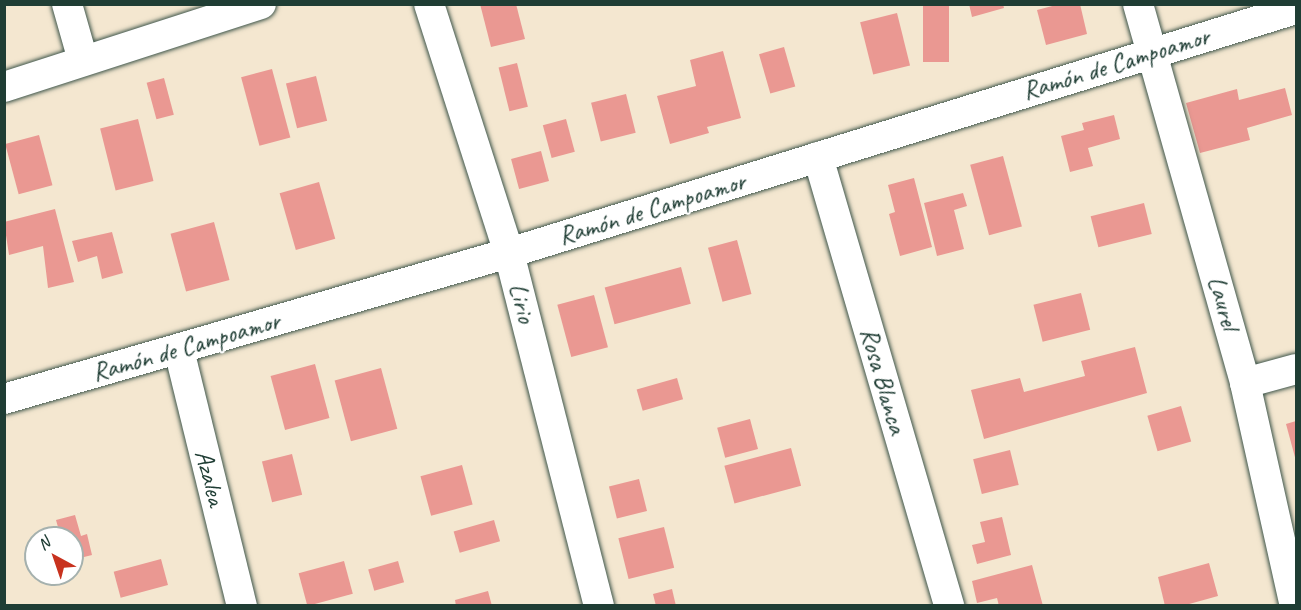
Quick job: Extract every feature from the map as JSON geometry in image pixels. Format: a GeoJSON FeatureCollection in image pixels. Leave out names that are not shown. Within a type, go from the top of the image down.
{"type":"FeatureCollection","features":[{"type":"Feature","properties":{"kind":"street"},"geometry":{"type":"LineString","coordinates":[[68,4],[83,60]]}},
{"type":"Feature","properties":{"kind":"street"},"geometry":{"type":"LineString","coordinates":[[4,87],[261,4]]}},
{"type":"Feature","properties":{"kind":"street","name":"Lirio"},"geometry":{"type":"LineString","coordinates":[[429,4],[509,253],[599,606]]}},
{"type":"Feature","properties":{"kind":"street","name":"Laurel"},"geometry":{"type":"LineString","coordinates":[[1138,4],[1245,382],[1295,606]]}},
{"type":"Feature","properties":{"kind":"street","name":"Ramón de Campoamor"},"geometry":{"type":"LineString","coordinates":[[4,399],[509,253],[1152,51],[1296,9]]}},
{"type":"Feature","properties":{"kind":"street","name":"Rosa Blanca"},"geometry":{"type":"LineString","coordinates":[[818,157],[949,606]]}},
{"type":"Feature","properties":{"kind":"street","name":"Azalea"},"geometry":{"type":"LineString","coordinates":[[179,350],[242,606]]}},
{"type":"Feature","properties":{"kind":"street"},"geometry":{"type":"LineString","coordinates":[[1245,382],[1296,369]]}},
{"type":"Feature","properties":{"kind":"building"},"geometry":{"type":"Polygon","coordinates":[[[480,4],[516,4],[525,39],[491,47],[480,4]]]}},
{"type":"Feature","properties":{"kind":"building"},"geometry":{"type":"Polygon","coordinates":[[[923,4],[949,4],[949,62],[923,62],[923,4]]]}},
{"type":"Feature","properties":{"kind":"building"},"geometry":{"type":"Polygon","coordinates":[[[969,4],[1003,4],[1004,8],[972,17],[969,4]]]}},
{"type":"Feature","properties":{"kind":"building"},"geometry":{"type":"Polygon","coordinates":[[[1060,4],[1080,4],[1087,34],[1046,45],[1037,10],[1060,4]]]}},
{"type":"Feature","properties":{"kind":"building"},"geometry":{"type":"Polygon","coordinates":[[[897,13],[910,65],[873,75],[860,22],[897,13]]]}},
{"type":"Feature","properties":{"kind":"building"},"geometry":{"type":"Polygon","coordinates":[[[784,47],[795,86],[770,94],[759,54],[784,47]]]}},
{"type":"Feature","properties":{"kind":"building"},"geometry":{"type":"Polygon","coordinates":[[[723,51],[741,118],[707,127],[709,133],[670,144],[657,96],[696,86],[690,60],[723,51]]]}},
{"type":"Feature","properties":{"kind":"building"},"geometry":{"type":"Polygon","coordinates":[[[517,63],[528,107],[509,111],[499,68],[517,63]]]}},
{"type":"Feature","properties":{"kind":"building"},"geometry":{"type":"Polygon","coordinates":[[[272,69],[290,138],[259,146],[241,77],[272,69]]]}},
{"type":"Feature","properties":{"kind":"building"},"geometry":{"type":"Polygon","coordinates":[[[316,76],[327,121],[297,128],[286,83],[316,76]]]}},
{"type":"Feature","properties":{"kind":"building"},"geometry":{"type":"Polygon","coordinates":[[[164,78],[174,115],[156,119],[147,83],[164,78]]]}},
{"type":"Feature","properties":{"kind":"building"},"geometry":{"type":"Polygon","coordinates":[[[1285,88],[1292,115],[1247,128],[1250,140],[1200,153],[1186,103],[1237,89],[1239,100],[1285,88]]]}},
{"type":"Feature","properties":{"kind":"building"},"geometry":{"type":"Polygon","coordinates":[[[626,94],[636,133],[601,142],[591,103],[626,94]]]}},
{"type":"Feature","properties":{"kind":"building"},"geometry":{"type":"Polygon","coordinates":[[[1114,115],[1120,139],[1088,148],[1093,166],[1070,172],[1061,136],[1084,130],[1082,123],[1114,115]]]}},
{"type":"Feature","properties":{"kind":"building"},"geometry":{"type":"Polygon","coordinates":[[[138,119],[153,181],[116,191],[100,128],[138,119]]]}},
{"type":"Feature","properties":{"kind":"building"},"geometry":{"type":"Polygon","coordinates":[[[566,119],[575,152],[552,158],[543,125],[566,119]]]}},
{"type":"Feature","properties":{"kind":"building"},"geometry":{"type":"Polygon","coordinates":[[[39,135],[52,185],[19,194],[5,144],[39,135]]]}},
{"type":"Feature","properties":{"kind":"building"},"geometry":{"type":"Polygon","coordinates":[[[541,151],[549,181],[519,189],[511,159],[541,151]]]}},
{"type":"Feature","properties":{"kind":"building"},"geometry":{"type":"Polygon","coordinates":[[[1003,156],[1022,227],[989,235],[970,165],[1003,156]]]}},
{"type":"Feature","properties":{"kind":"building"},"geometry":{"type":"Polygon","coordinates":[[[914,178],[932,247],[900,256],[889,214],[895,212],[888,185],[914,178]]]}},
{"type":"Feature","properties":{"kind":"building"},"geometry":{"type":"Polygon","coordinates":[[[319,182],[335,239],[296,250],[280,193],[319,182]]]}},
{"type":"Feature","properties":{"kind":"building"},"geometry":{"type":"Polygon","coordinates":[[[963,193],[967,206],[954,210],[964,249],[937,256],[924,203],[963,193]]]}},
{"type":"Feature","properties":{"kind":"building"},"geometry":{"type":"Polygon","coordinates":[[[1144,203],[1152,234],[1098,247],[1091,216],[1144,203]]]}},
{"type":"Feature","properties":{"kind":"building"},"geometry":{"type":"Polygon","coordinates":[[[55,209],[74,282],[48,288],[43,246],[9,255],[4,222],[55,209]]]}},
{"type":"Feature","properties":{"kind":"building"},"geometry":{"type":"Polygon","coordinates":[[[214,222],[230,280],[186,292],[171,234],[214,222]]]}},
{"type":"Feature","properties":{"kind":"building"},"geometry":{"type":"Polygon","coordinates":[[[112,232],[123,273],[102,279],[97,256],[78,262],[72,241],[112,232]]]}},
{"type":"Feature","properties":{"kind":"building"},"geometry":{"type":"Polygon","coordinates":[[[737,240],[751,294],[723,302],[708,248],[737,240]]]}},
{"type":"Feature","properties":{"kind":"building"},"geometry":{"type":"Polygon","coordinates":[[[681,267],[691,304],[615,324],[605,287],[681,267]]]}},
{"type":"Feature","properties":{"kind":"building"},"geometry":{"type":"Polygon","coordinates":[[[1081,293],[1090,330],[1043,342],[1033,305],[1081,293]]]}},
{"type":"Feature","properties":{"kind":"building"},"geometry":{"type":"Polygon","coordinates":[[[594,295],[608,347],[571,357],[557,305],[594,295]]]}},
{"type":"Feature","properties":{"kind":"building"},"geometry":{"type":"Polygon","coordinates":[[[1135,347],[1147,393],[984,439],[971,390],[1020,378],[1024,392],[1085,376],[1081,361],[1135,347]]]}},
{"type":"Feature","properties":{"kind":"building"},"geometry":{"type":"Polygon","coordinates":[[[315,364],[329,418],[285,430],[271,376],[315,364]]]}},
{"type":"Feature","properties":{"kind":"building"},"geometry":{"type":"Polygon","coordinates":[[[381,368],[397,429],[351,441],[335,380],[381,368]]]}},
{"type":"Feature","properties":{"kind":"building"},"geometry":{"type":"Polygon","coordinates":[[[677,378],[683,399],[643,411],[637,390],[677,378]]]}},
{"type":"Feature","properties":{"kind":"building"},"geometry":{"type":"Polygon","coordinates":[[[1181,406],[1191,442],[1158,451],[1147,416],[1181,406]]]}},
{"type":"Feature","properties":{"kind":"building"},"geometry":{"type":"Polygon","coordinates":[[[750,419],[758,449],[725,458],[717,428],[750,419]]]}},
{"type":"Feature","properties":{"kind":"building"},"geometry":{"type":"Polygon","coordinates":[[[1296,421],[1296,461],[1286,424],[1296,421]]]}},
{"type":"Feature","properties":{"kind":"building"},"geometry":{"type":"Polygon","coordinates":[[[791,448],[801,486],[734,504],[724,466],[791,448]]]}},
{"type":"Feature","properties":{"kind":"building"},"geometry":{"type":"Polygon","coordinates":[[[1010,450],[1019,485],[982,494],[973,459],[1010,450]]]}},
{"type":"Feature","properties":{"kind":"building"},"geometry":{"type":"Polygon","coordinates":[[[292,454],[302,495],[272,502],[262,461],[292,454]]]}},
{"type":"Feature","properties":{"kind":"building"},"geometry":{"type":"Polygon","coordinates":[[[462,465],[473,505],[431,516],[420,476],[462,465]]]}},
{"type":"Feature","properties":{"kind":"building"},"geometry":{"type":"Polygon","coordinates":[[[639,479],[647,511],[617,519],[609,486],[639,479]]]}},
{"type":"Feature","properties":{"kind":"building"},"geometry":{"type":"Polygon","coordinates":[[[75,515],[78,526],[58,526],[56,520],[75,515]]]}},
{"type":"Feature","properties":{"kind":"building"},"geometry":{"type":"Polygon","coordinates":[[[1002,517],[1011,555],[977,564],[972,545],[985,542],[980,522],[1002,517]]]}},
{"type":"Feature","properties":{"kind":"building"},"geometry":{"type":"Polygon","coordinates":[[[494,520],[500,541],[460,553],[454,532],[494,520]]]}},
{"type":"Feature","properties":{"kind":"building"},"geometry":{"type":"Polygon","coordinates":[[[664,527],[674,568],[629,579],[618,538],[664,527]]]}},
{"type":"Feature","properties":{"kind":"building"},"geometry":{"type":"Polygon","coordinates":[[[87,534],[92,555],[84,557],[84,535],[87,534]]]}},
{"type":"Feature","properties":{"kind":"building"},"geometry":{"type":"Polygon","coordinates":[[[161,559],[168,585],[121,598],[114,572],[161,559]]]}},
{"type":"Feature","properties":{"kind":"building"},"geometry":{"type":"Polygon","coordinates":[[[344,561],[353,594],[307,606],[299,573],[344,561]]]}},
{"type":"Feature","properties":{"kind":"building"},"geometry":{"type":"Polygon","coordinates":[[[398,561],[404,582],[374,591],[368,570],[398,561]]]}},
{"type":"Feature","properties":{"kind":"building"},"geometry":{"type":"Polygon","coordinates":[[[1209,563],[1218,596],[1182,606],[1165,606],[1158,577],[1209,563]]]}},
{"type":"Feature","properties":{"kind":"building"},"geometry":{"type":"Polygon","coordinates":[[[1032,565],[1043,606],[999,606],[997,598],[977,603],[972,581],[1032,565]]]}},
{"type":"Feature","properties":{"kind":"building"},"geometry":{"type":"Polygon","coordinates":[[[672,589],[676,606],[656,606],[653,594],[672,589]]]}},
{"type":"Feature","properties":{"kind":"building"},"geometry":{"type":"Polygon","coordinates":[[[488,591],[492,606],[456,606],[455,600],[488,591]]]}}]}
